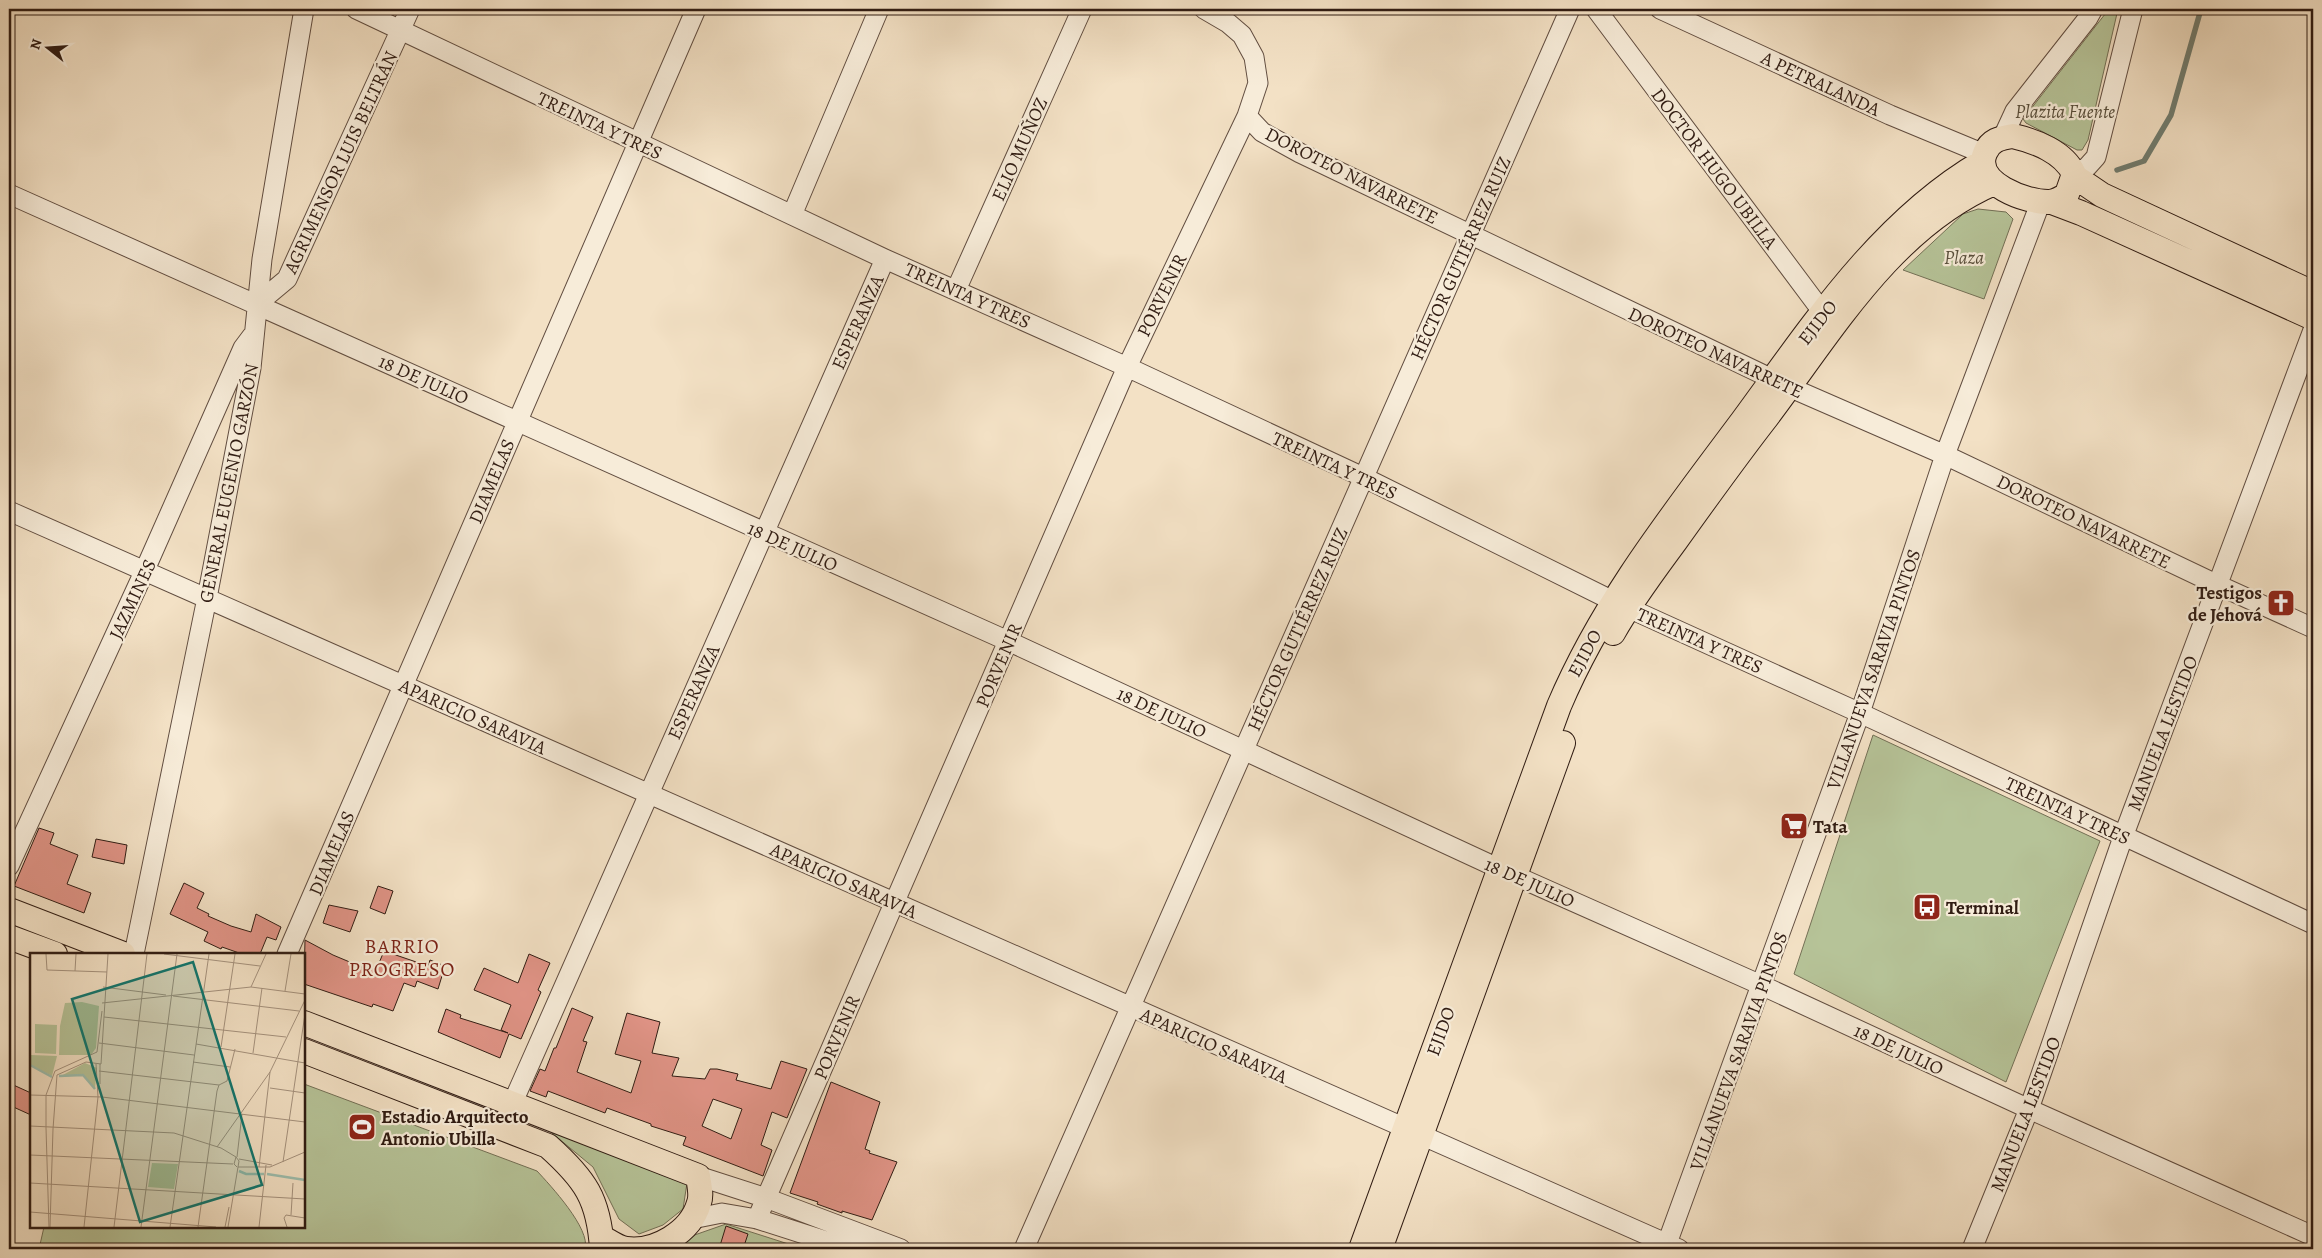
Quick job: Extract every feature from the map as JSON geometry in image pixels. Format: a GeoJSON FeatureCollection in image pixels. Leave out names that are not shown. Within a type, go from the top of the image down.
{"type":"FeatureCollection","features":[{"type":"Feature","properties":{"kind":"main road"},"geometry":{"type":"LineString","coordinates":[[2313,293],[2102,195],[2074,175],[2066,160],[2022,138],[2013,136],[2002,137],[1989,145],[1983,158],[1986,174],[1994,183],[2015,194],[2080,213],[2313,318]]}},
{"type":"Feature","properties":{"kind":"main road","name":"EJIDO"},"geometry":{"type":"LineString","coordinates":[[1361,1249],[1413,1132],[1507,872],[1584,684],[1620,604],[1726,471],[1781,383],[1828,320],[1866,261],[1945,185],[1983,158]]}},
{"type":"Feature","properties":{"kind":"main road"},"geometry":{"type":"LineString","coordinates":[[2046,202],[2067,194],[2074,175]]}},
{"type":"Feature","properties":{"kind":"main road","name":"EJIDO"},"geometry":{"type":"LineString","coordinates":[[1828,320],[1913,236],[1938,215],[1959,200],[1994,183]]}},
{"type":"Feature","properties":{"kind":"main road"},"geometry":{"type":"LineString","coordinates":[[9,910],[121,953]]}},
{"type":"Feature","properties":{"kind":"main road"},"geometry":{"type":"LineString","coordinates":[[9,937],[52,953]]}},
{"type":"Feature","properties":{"kind":"main road"},"geometry":{"type":"LineString","coordinates":[[305,1023],[698,1176],[700,1201],[692,1219],[665,1244],[648,1249],[624,1249],[602,1243],[594,1202],[576,1171],[548,1146],[305,1051]]}},
{"type":"Feature","properties":{"kind":"main road","name":"EJIDO"},"geometry":{"type":"LineString","coordinates":[[1380,1249],[1413,1132]]}},
{"type":"Feature","properties":{"kind":"street","name":"GENERAL EUGENIO GARZÓN"},"geometry":{"type":"LineString","coordinates":[[134,953],[207,598],[251,368],[262,259],[304,9]]}},
{"type":"Feature","properties":{"kind":"street","name":"TREINTA Y TRES"},"geometry":{"type":"LineString","coordinates":[[356,9],[885,259],[1126,367],[1363,478],[1620,604],[1860,712],[2123,837],[2313,924]]}},
{"type":"Feature","properties":{"kind":"street","name":"AGRIMENSOR LUIS BELTRÁN"},"geometry":{"type":"LineString","coordinates":[[257,304],[287,279],[410,9]]}},
{"type":"Feature","properties":{"kind":"street","name":"DIAMELAS"},"geometry":{"type":"LineString","coordinates":[[288,953],[696,9]]}},
{"type":"Feature","properties":{"kind":"street"},"geometry":{"type":"LineString","coordinates":[[792,215],[880,9]]}},
{"type":"Feature","properties":{"kind":"street","name":"ELIO MUÑOZ"},"geometry":{"type":"LineString","coordinates":[[956,290],[1082,9]]}},
{"type":"Feature","properties":{"kind":"street","name":"DOROTEO NAVARRETE"},"geometry":{"type":"LineString","coordinates":[[1204,9],[1228,22],[1242,35],[1254,57],[1258,83],[1247,116],[1262,132],[1300,153],[1781,383],[1945,455],[2218,585],[2313,628]]}},
{"type":"Feature","properties":{"kind":"street","name":"HÉCTOR GUTIÉRREZ RUIZ"},"geometry":{"type":"LineString","coordinates":[[1024,1249],[1132,1009],[1570,9]]}},
{"type":"Feature","properties":{"kind":"street","name":"DOCTOR HUGO UBILLA"},"geometry":{"type":"LineString","coordinates":[[1596,9],[1828,320]]}},
{"type":"Feature","properties":{"kind":"street","name":"A PETRALANDA"},"geometry":{"type":"LineString","coordinates":[[1660,9],[1983,158]]}},
{"type":"Feature","properties":{"kind":"street"},"geometry":{"type":"LineString","coordinates":[[2002,137],[2015,111],[2093,9]]}},
{"type":"Feature","properties":{"kind":"street"},"geometry":{"type":"LineString","coordinates":[[2074,175],[2087,167],[2096,156],[2133,9]]}},
{"type":"Feature","properties":{"kind":"street","name":"PORVENIR"},"geometry":{"type":"LineString","coordinates":[[757,1219],[1126,367],[1247,116]]}},
{"type":"Feature","properties":{"kind":"street","name":"18 DE JULIO"},"geometry":{"type":"LineString","coordinates":[[9,194],[1008,641],[1507,872],[1761,984],[2029,1109],[2313,1236]]}},
{"type":"Feature","properties":{"kind":"street","name":"VILLANUEVA SARAVIA PINTOS"},"geometry":{"type":"LineString","coordinates":[[1670,1247],[1761,984],[1860,712],[1945,455],[2046,202]]}},
{"type":"Feature","properties":{"kind":"street","name":"ESPERANZA"},"geometry":{"type":"LineString","coordinates":[[502,1127],[648,792],[885,259]]}},
{"type":"Feature","properties":{"kind":"street","name":"MANUELA LESTIDO"},"geometry":{"type":"LineString","coordinates":[[1972,1249],[2029,1109],[2123,837],[2313,330]]}},
{"type":"Feature","properties":{"kind":"street","name":"JAZMINES"},"geometry":{"type":"LineString","coordinates":[[9,866],[144,572],[243,348],[254,332]]}},
{"type":"Feature","properties":{"kind":"street","name":"APARICIO SARAVIA"},"geometry":{"type":"LineString","coordinates":[[9,511],[648,792],[1670,1247]]}},
{"type":"Feature","properties":{"kind":"street"},"geometry":{"type":"LineString","coordinates":[[698,1176],[766,1198],[901,1249]]}},
{"type":"Feature","properties":{"kind":"street"},"geometry":{"type":"LineString","coordinates":[[692,1219],[722,1213],[757,1219],[851,1249]]}},
{"type":"Feature","properties":{"kind":"green space","name":"Plazita Fuente"},"geometry":{"type":"Polygon","coordinates":[[[2109,9],[2118,9],[2088,140],[2082,150],[2077,150],[2026,123],[2023,119],[2109,9]]]}},
{"type":"Feature","properties":{"kind":"green space","name":"Plaza"},"geometry":{"type":"Polygon","coordinates":[[[1978,209],[2006,212],[2013,219],[1984,299],[1903,270],[1963,214],[1978,209]]]}},
{"type":"Feature","properties":{"kind":"green space"},"geometry":{"type":"Polygon","coordinates":[[[1873,735],[2100,841],[2006,1082],[1794,974],[1873,735]]]}},
{"type":"Feature","properties":{"kind":"green space","name":"Estadio Arquitecto Antonio Ubilla"},"geometry":{"type":"Polygon","coordinates":[[[305,1084],[537,1171],[576,1219],[585,1240],[585,1249],[39,1249],[44,1228],[305,1228],[305,1084]]]}},
{"type":"Feature","properties":{"kind":"green space"},"geometry":{"type":"Polygon","coordinates":[[[541,1124],[687,1183],[683,1209],[663,1225],[639,1234],[619,1219],[593,1167],[541,1124]]]}},
{"type":"Feature","properties":{"kind":"green space"},"geometry":{"type":"Polygon","coordinates":[[[726,1224],[804,1249],[678,1249],[686,1238],[726,1224]]]}},
{"type":"Feature","properties":{"kind":"building"},"geometry":{"type":"Polygon","coordinates":[[[39,828],[54,833],[50,844],[78,855],[67,884],[91,893],[84,913],[14,886],[39,828]]]}},
{"type":"Feature","properties":{"kind":"building"},"geometry":{"type":"Polygon","coordinates":[[[96,839],[127,845],[124,864],[92,857],[96,839]]]}},
{"type":"Feature","properties":{"kind":"building"},"geometry":{"type":"Polygon","coordinates":[[[184,883],[204,893],[197,908],[209,914],[208,916],[251,932],[256,914],[281,927],[276,940],[267,937],[260,953],[239,953],[222,947],[221,949],[204,941],[208,932],[170,914],[184,883]]]}},
{"type":"Feature","properties":{"kind":"building"},"geometry":{"type":"Polygon","coordinates":[[[378,886],[393,891],[385,914],[370,908],[378,886]]]}},
{"type":"Feature","properties":{"kind":"building"},"geometry":{"type":"Polygon","coordinates":[[[329,905],[358,911],[350,932],[323,923],[329,905]]]}},
{"type":"Feature","properties":{"kind":"building"},"geometry":{"type":"Polygon","coordinates":[[[305,940],[333,955],[364,968],[366,963],[377,968],[384,951],[428,966],[430,960],[445,966],[438,989],[417,981],[415,987],[404,983],[393,1011],[373,1004],[372,1007],[305,984],[305,940]]]}},
{"type":"Feature","properties":{"kind":"building"},"geometry":{"type":"Polygon","coordinates":[[[529,954],[550,963],[538,990],[541,992],[521,1039],[509,1034],[500,1058],[438,1032],[446,1009],[461,1015],[460,1018],[508,1033],[501,1030],[511,1005],[474,990],[484,968],[518,983],[529,954]]]}},
{"type":"Feature","properties":{"kind":"building"},"geometry":{"type":"Polygon","coordinates":[[[572,1008],[593,1017],[583,1041],[587,1042],[577,1072],[631,1093],[641,1061],[615,1054],[627,1013],[660,1022],[652,1053],[679,1058],[672,1076],[705,1079],[710,1069],[717,1069],[738,1074],[736,1080],[771,1089],[781,1061],[807,1069],[787,1118],[772,1112],[761,1145],[772,1150],[763,1176],[683,1145],[686,1137],[651,1126],[651,1124],[607,1108],[605,1113],[548,1091],[546,1097],[530,1091],[540,1069],[545,1071],[554,1048],[556,1048],[572,1008]],[[713,1099],[702,1126],[731,1139],[742,1109],[713,1099]]]}},
{"type":"Feature","properties":{"kind":"building"},"geometry":{"type":"Polygon","coordinates":[[[831,1082],[880,1102],[865,1149],[870,1151],[869,1153],[897,1162],[872,1220],[842,1211],[842,1213],[817,1204],[818,1202],[790,1193],[831,1082]]]}},
{"type":"Feature","properties":{"kind":"building"},"geometry":{"type":"Polygon","coordinates":[[[9,1083],[30,1093],[30,1115],[9,1105],[9,1083]]]}},
{"type":"Feature","properties":{"kind":"building"},"geometry":{"type":"Polygon","coordinates":[[[726,1226],[748,1234],[743,1249],[719,1249],[726,1226]]]}},
{"type":"Feature","properties":{"kind":"waterway"},"geometry":{"type":"LineString","coordinates":[[2117,170],[2144,161],[2171,115],[2201,9]]}},
{"type":"Feature","properties":{"kind":"place","name":"Testigos de Jehová"},"geometry":{"type":"Point","coordinates":[2281,603]}},
{"type":"Feature","properties":{"kind":"place","name":"Tata"},"geometry":{"type":"Point","coordinates":[1794,826]}},
{"type":"Feature","properties":{"kind":"place","name":"Terminal"},"geometry":{"type":"Point","coordinates":[1927,907]}},
{"type":"Feature","properties":{"kind":"place","name":"Estadio Arquitecto Antonio Ubilla"},"geometry":{"type":"Point","coordinates":[362,1127]}},
{"type":"Feature","properties":{"kind":"district","name":"BARRIO PROGRESO"},"geometry":{"type":"Point","coordinates":[402,958]}}]}
